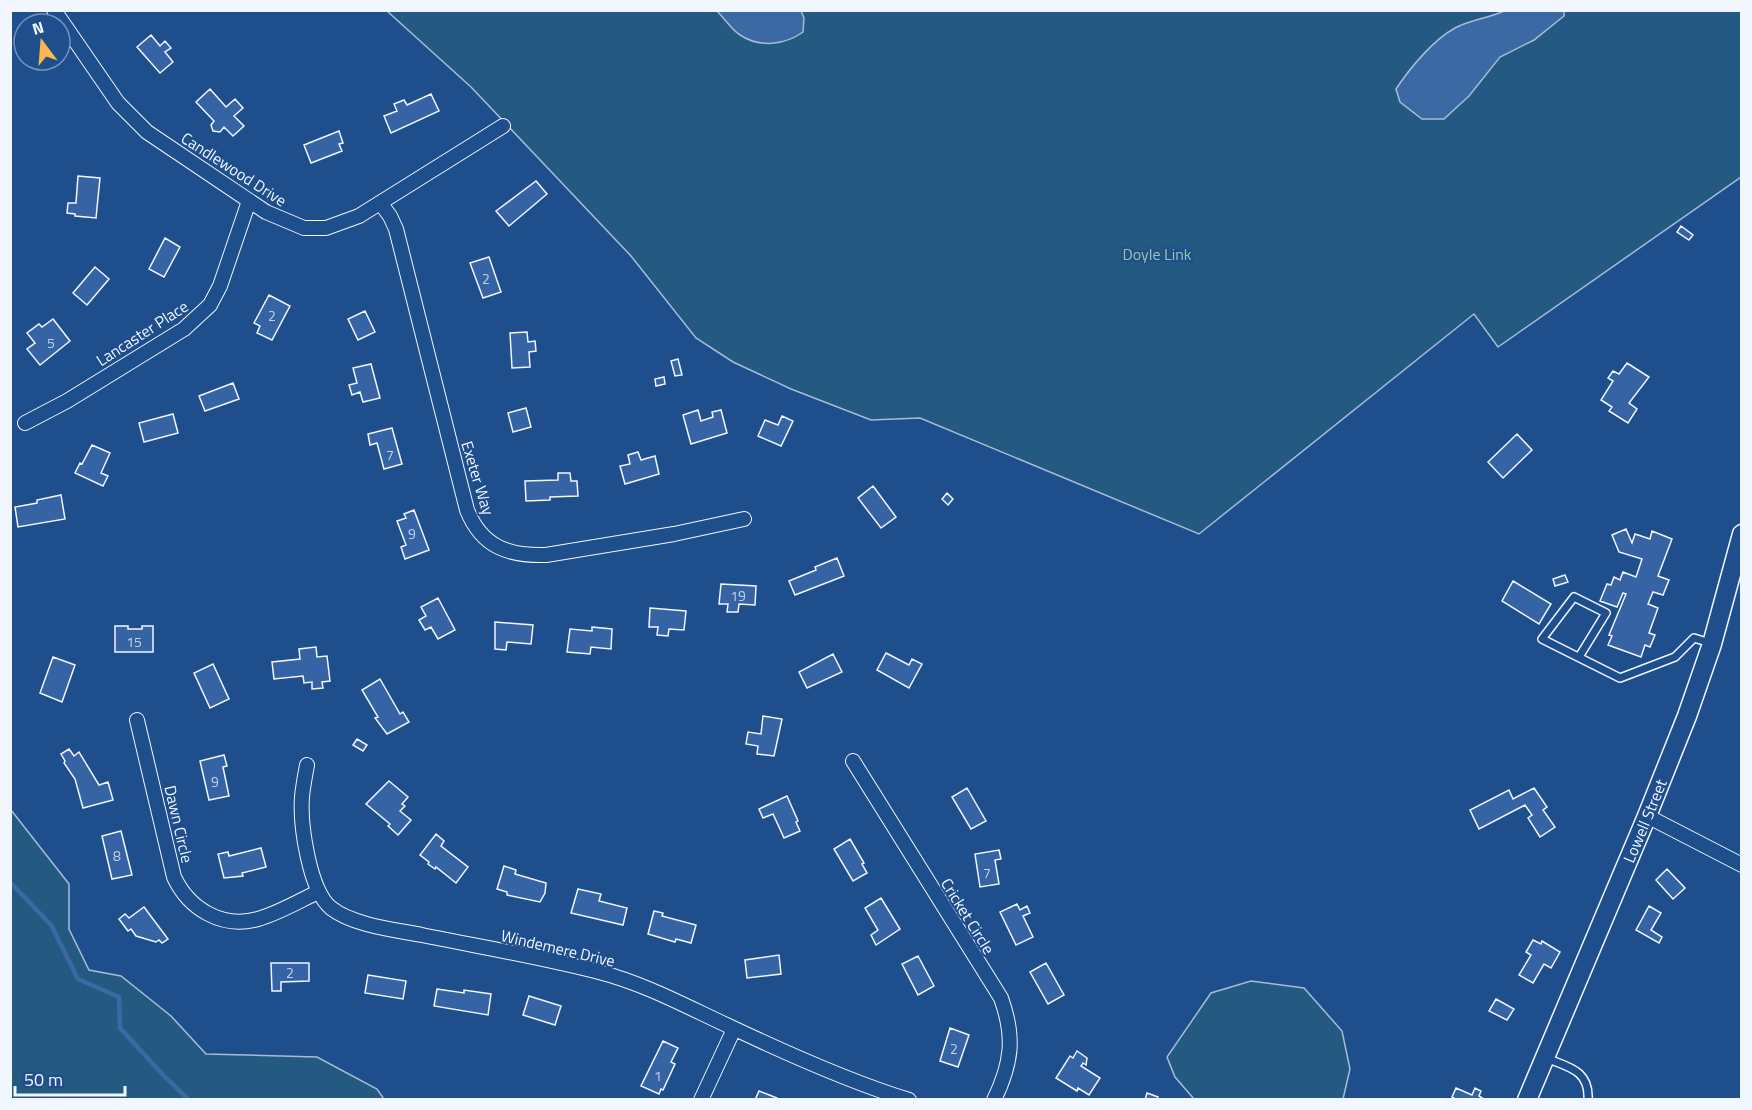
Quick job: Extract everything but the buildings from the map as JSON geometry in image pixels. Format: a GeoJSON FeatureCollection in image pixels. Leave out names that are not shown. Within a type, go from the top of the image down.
{"type":"FeatureCollection","features":[{"type":"Feature","properties":{"kind":"main road","name":"Lowell Street"},"geometry":{"type":"LineString","coordinates":[[1527,1100],[1688,716],[1712,644],[1742,534]]}},
{"type":"Feature","properties":{"kind":"street","name":"Candlewood Drive"},"geometry":{"type":"LineString","coordinates":[[54,10],[113,96],[137,123],[162,143],[249,201],[280,219],[304,228],[345,223],[381,204],[503,126]]}},
{"type":"Feature","properties":{"kind":"street","name":"Lancaster Place"},"geometry":{"type":"LineString","coordinates":[[25,423],[74,397],[184,329],[210,305],[220,286],[249,201]]}},
{"type":"Feature","properties":{"kind":"street","name":"Exeter Way"},"geometry":{"type":"LineString","coordinates":[[381,204],[396,230],[467,510],[477,529],[493,544],[517,554],[546,555],[674,534],[744,519]]}},
{"type":"Feature","properties":{"kind":"street","name":"Dawn Circle"},"geometry":{"type":"LineString","coordinates":[[138,720],[174,877],[191,903],[218,918],[228,921],[250,921],[270,915],[318,892]]}},
{"type":"Feature","properties":{"kind":"street","name":"Cricket Circle"},"geometry":{"type":"LineString","coordinates":[[853,761],[1001,998],[1010,1028],[1010,1051],[1009,1064],[994,1100]]}},
{"type":"Feature","properties":{"kind":"street"},"geometry":{"type":"LineString","coordinates":[[307,765],[302,810],[312,872],[318,892]]}},
{"type":"Feature","properties":{"kind":"street"},"geometry":{"type":"LineString","coordinates":[[1647,816],[1742,865]]}},
{"type":"Feature","properties":{"kind":"street","name":"Windemere Drive"},"geometry":{"type":"LineString","coordinates":[[318,892],[331,908],[360,921],[602,973],[656,992],[735,1029],[878,1090],[909,1100]]}},
{"type":"Feature","properties":{"kind":"street"},"geometry":{"type":"LineString","coordinates":[[701,1100],[735,1029]]}},
{"type":"Feature","properties":{"kind":"lane"},"geometry":{"type":"LineString","coordinates":[[1579,657],[1606,613],[1574,597],[1542,639],[1620,678],[1675,657],[1694,638],[1712,644]]}},
{"type":"Feature","properties":{"kind":"lane"},"geometry":{"type":"LineString","coordinates":[[1545,1058],[1573,1069],[1584,1077],[1589,1088],[1588,1100]]}},
{"type":"Feature","properties":{"kind":"green space","name":"Doyle Link"},"geometry":{"type":"Polygon","coordinates":[[[387,11],[1741,11],[1741,177],[1498,347],[1474,314],[1199,534],[920,418],[871,420],[791,389],[733,362],[696,338],[631,256],[471,87],[387,11]]]}},
{"type":"Feature","properties":{"kind":"green space"},"geometry":{"type":"Polygon","coordinates":[[[11,810],[69,884],[69,929],[89,970],[121,976],[171,1016],[206,1054],[317,1057],[377,1089],[384,1099],[11,1099],[11,810]]]}},
{"type":"Feature","properties":{"kind":"green space"},"geometry":{"type":"Polygon","coordinates":[[[1251,981],[1304,988],[1342,1031],[1350,1069],[1343,1099],[1194,1099],[1175,1077],[1167,1057],[1211,993],[1251,981]]]}},
{"type":"Feature","properties":{"kind":"shaded area"},"geometry":{"type":"Polygon","coordinates":[[[717,11],[801,11],[804,18],[803,32],[780,42],[756,42],[737,33],[717,11]]]}},
{"type":"Feature","properties":{"kind":"shaded area"},"geometry":{"type":"Polygon","coordinates":[[[1504,11],[1564,11],[1564,16],[1534,40],[1500,57],[1469,96],[1444,119],[1422,119],[1400,102],[1396,89],[1415,64],[1438,40],[1461,25],[1504,11]]]}},
{"type":"Feature","properties":{"kind":"waterway"},"geometry":{"type":"LineString","coordinates":[[10,882],[51,925],[78,979],[119,997],[120,1028],[189,1100]]}}]}
